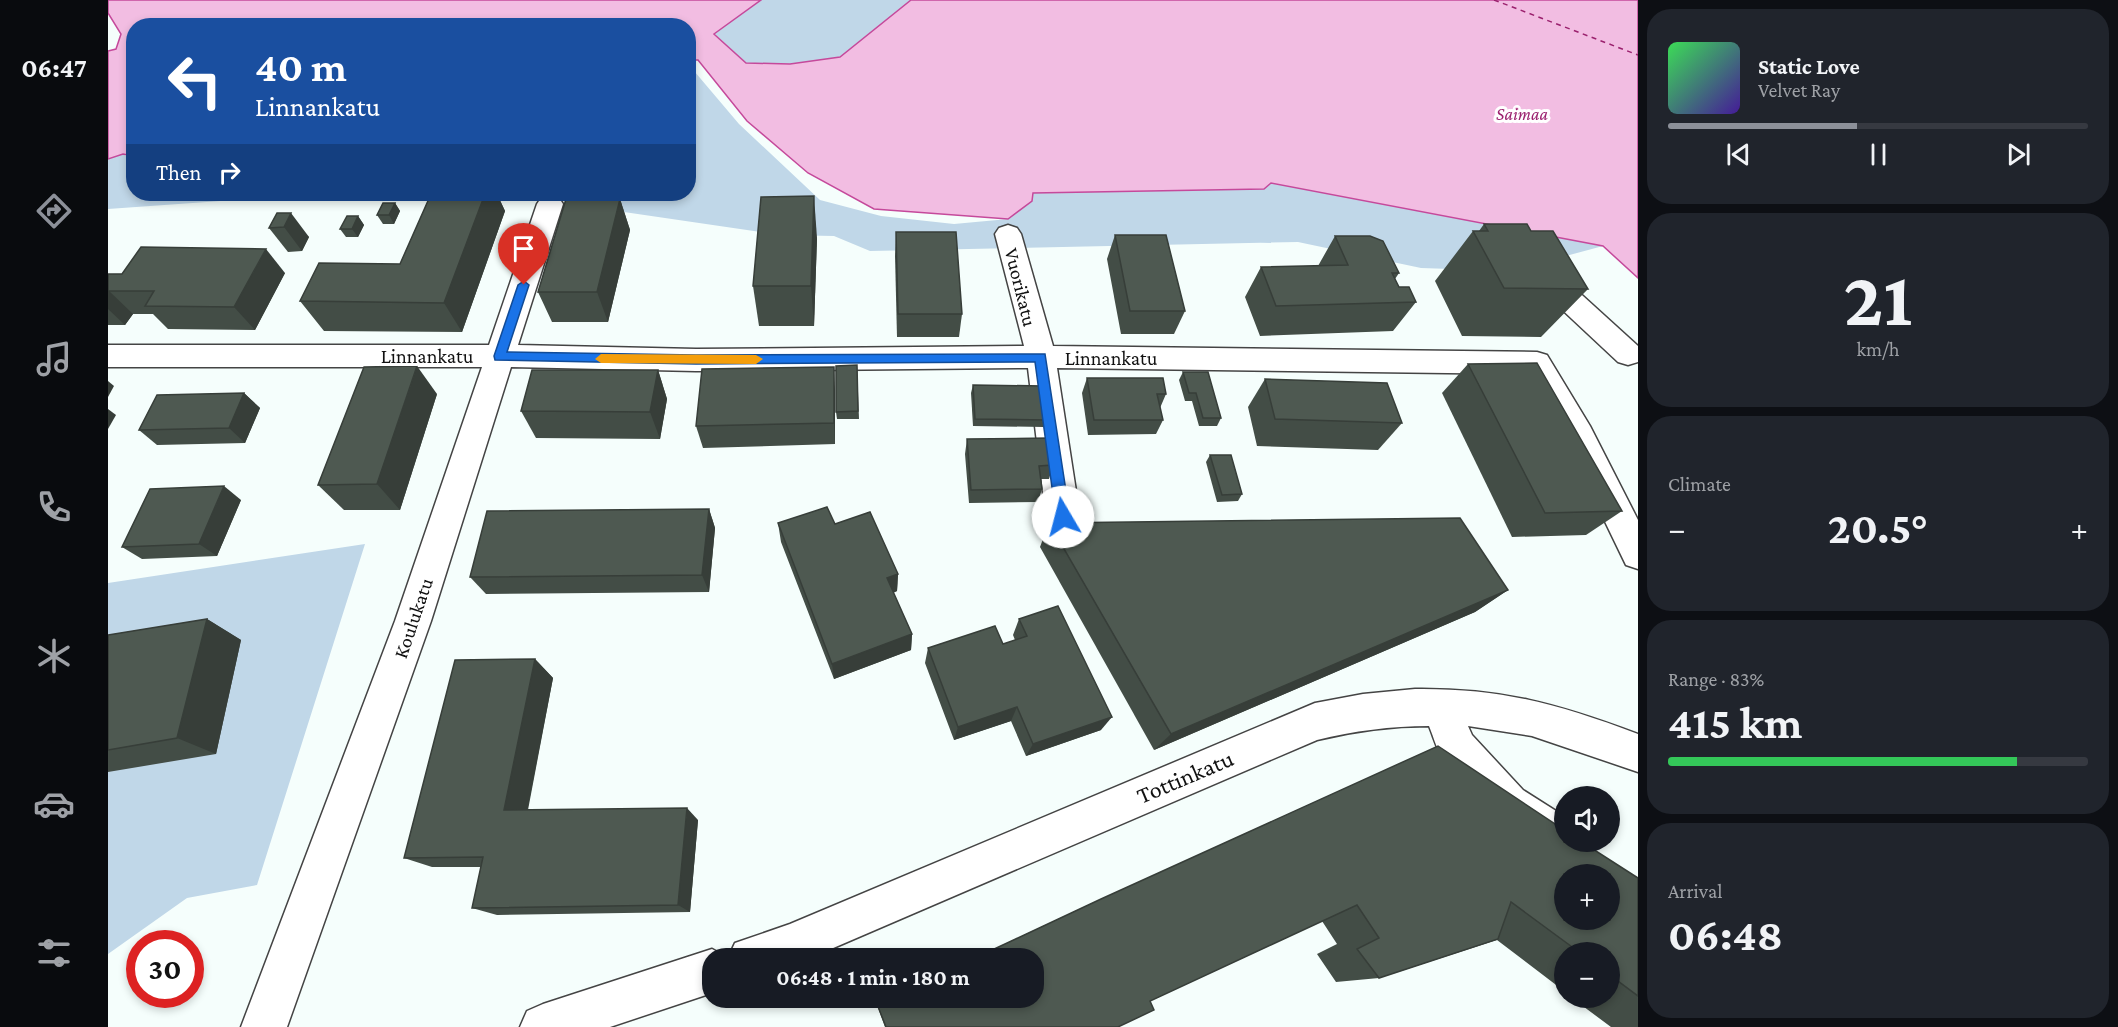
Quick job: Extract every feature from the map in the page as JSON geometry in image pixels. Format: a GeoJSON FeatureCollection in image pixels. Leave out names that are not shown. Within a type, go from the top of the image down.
{"type":"FeatureCollection","features":[{"type":"Feature","properties":{"kind":"street","name":"Koulukatu"},"geometry":{"type":"LineString","coordinates":[[264,1027],[413,621],[550,204]]}},
{"type":"Feature","properties":{"kind":"street","name":"Vuorikatu"},"geometry":{"type":"LineString","coordinates":[[1008,234],[1041,357],[1063,517]]}},
{"type":"Feature","properties":{"kind":"street"},"geometry":{"type":"LineString","coordinates":[[1551,283],[1628,354]]}},
{"type":"Feature","properties":{"kind":"street","name":"Linnankatu"},"geometry":{"type":"LineString","coordinates":[[108,356],[500,356],[696,360],[1041,357],[1537,363],[1579,435],[1638,554]]}},
{"type":"Feature","properties":{"kind":"street"},"geometry":{"type":"LineString","coordinates":[[1440,707],[1458,749],[1509,804],[1554,833]]}},
{"type":"Feature","properties":{"kind":"street","name":"Tottinkatu"},"geometry":{"type":"LineString","coordinates":[[782,948],[1315,722],[1344,714],[1440,707],[1514,714],[1572,728],[1638,753]]}},
{"type":"Feature","properties":{"kind":"street"},"geometry":{"type":"LineString","coordinates":[[543,1027],[702,974]]}},
{"type":"Feature","properties":{"kind":"shaded area"},"geometry":{"type":"Polygon","coordinates":[[[761,0],[911,0],[840,57],[790,64],[746,63],[714,33],[761,0]]]}},
{"type":"Feature","properties":{"kind":"shaded area"},"geometry":{"type":"Polygon","coordinates":[[[696,73],[739,124],[820,200],[881,216],[954,224],[1008,219],[1033,193],[1264,189],[1271,183],[1603,246],[1510,271],[1421,268],[1298,242],[870,251],[834,236],[782,235],[624,212],[577,201],[696,201],[696,73]]]}},
{"type":"Feature","properties":{"kind":"shaded area"},"geometry":{"type":"Polygon","coordinates":[[[123,154],[126,156],[126,201],[221,201],[108,209],[108,159],[123,154]]]}},
{"type":"Feature","properties":{"kind":"shaded area"},"geometry":{"type":"Polygon","coordinates":[[[365,544],[257,885],[187,898],[142,930],[126,930],[126,941],[108,954],[108,583],[365,544]]]}},
{"type":"Feature","properties":{"kind":"water","name":"Saimaa"},"geometry":{"type":"Polygon","coordinates":[[[108,0],[761,0],[714,34],[746,63],[790,64],[840,57],[911,0],[1638,0],[1638,278],[1603,246],[1271,183],[1264,189],[1033,193],[1032,201],[1008,219],[874,209],[808,173],[747,121],[696,60],[696,18],[126,18],[126,155],[108,159],[108,51],[116,49],[121,34],[108,13],[108,0]]]}},
{"type":"Feature","properties":{"kind":"building"},"geometry":{"type":"Polygon","coordinates":[[[814,196],[811,286],[753,286],[761,197],[814,196]]]}},
{"type":"Feature","properties":{"kind":"building"},"geometry":{"type":"Polygon","coordinates":[[[428,201],[482,201],[444,303],[300,301],[319,263],[400,264],[428,201]]]}},
{"type":"Feature","properties":{"kind":"building"},"geometry":{"type":"Polygon","coordinates":[[[565,201],[620,201],[597,292],[538,292],[565,201]]]}},
{"type":"Feature","properties":{"kind":"building"},"geometry":{"type":"Polygon","coordinates":[[[383,203],[395,203],[389,215],[377,215],[383,203]]]}},
{"type":"Feature","properties":{"kind":"building"},"geometry":{"type":"Polygon","coordinates":[[[277,213],[291,213],[284,227],[269,228],[277,213]]]}},
{"type":"Feature","properties":{"kind":"building"},"geometry":{"type":"Polygon","coordinates":[[[347,216],[358,216],[352,229],[340,229],[347,216]]]}},
{"type":"Feature","properties":{"kind":"building"},"geometry":{"type":"Polygon","coordinates":[[[1484,224],[1527,224],[1531,231],[1553,231],[1588,289],[1504,288],[1473,231],[1488,231],[1484,224]]]}},
{"type":"Feature","properties":{"kind":"building"},"geometry":{"type":"Polygon","coordinates":[[[896,232],[956,232],[962,314],[898,314],[896,232]]]}},
{"type":"Feature","properties":{"kind":"building"},"geometry":{"type":"Polygon","coordinates":[[[1115,235],[1166,235],[1185,311],[1130,311],[1115,235]]]}},
{"type":"Feature","properties":{"kind":"building"},"geometry":{"type":"Polygon","coordinates":[[[1335,236],[1370,236],[1383,241],[1399,273],[1392,273],[1399,287],[1409,287],[1416,302],[1276,306],[1261,267],[1348,265],[1335,236]]]}},
{"type":"Feature","properties":{"kind":"building"},"geometry":{"type":"Polygon","coordinates":[[[141,247],[266,249],[234,307],[145,306],[154,291],[108,291],[108,274],[122,274],[141,247]]]}},
{"type":"Feature","properties":{"kind":"building"},"geometry":{"type":"Polygon","coordinates":[[[1537,363],[1622,511],[1545,513],[1468,364],[1537,363]]]}},
{"type":"Feature","properties":{"kind":"building"},"geometry":{"type":"Polygon","coordinates":[[[857,365],[858,411],[836,412],[836,366],[857,365]]]}},
{"type":"Feature","properties":{"kind":"building"},"geometry":{"type":"Polygon","coordinates":[[[417,366],[377,484],[318,485],[364,367],[417,366]]]}},
{"type":"Feature","properties":{"kind":"building"},"geometry":{"type":"Polygon","coordinates":[[[834,367],[834,423],[696,426],[702,369],[834,367]]]}},
{"type":"Feature","properties":{"kind":"building"},"geometry":{"type":"Polygon","coordinates":[[[532,370],[658,370],[650,412],[521,411],[532,370]]]}},
{"type":"Feature","properties":{"kind":"building"},"geometry":{"type":"Polygon","coordinates":[[[1183,372],[1208,372],[1221,418],[1203,418],[1196,393],[1189,393],[1183,372]]]}},
{"type":"Feature","properties":{"kind":"building"},"geometry":{"type":"Polygon","coordinates":[[[1087,378],[1163,378],[1166,394],[1157,394],[1163,420],[1094,420],[1087,378]]]}},
{"type":"Feature","properties":{"kind":"building"},"geometry":{"type":"Polygon","coordinates":[[[1265,379],[1387,383],[1402,423],[1275,419],[1265,379]]]}},
{"type":"Feature","properties":{"kind":"building"},"geometry":{"type":"Polygon","coordinates":[[[973,385],[1043,386],[1046,420],[975,419],[973,385]]]}},
{"type":"Feature","properties":{"kind":"building"},"geometry":{"type":"Polygon","coordinates":[[[244,393],[229,428],[139,430],[157,395],[244,393]]]}},
{"type":"Feature","properties":{"kind":"building"},"geometry":{"type":"Polygon","coordinates":[[[1049,438],[1053,465],[1039,466],[1042,489],[971,490],[967,439],[1049,438]]]}},
{"type":"Feature","properties":{"kind":"building"},"geometry":{"type":"Polygon","coordinates":[[[1210,455],[1231,455],[1242,494],[1222,495],[1210,455]]]}},
{"type":"Feature","properties":{"kind":"building"},"geometry":{"type":"Polygon","coordinates":[[[224,486],[199,544],[122,547],[150,489],[224,486]]]}},
{"type":"Feature","properties":{"kind":"building"},"geometry":{"type":"Polygon","coordinates":[[[827,507],[835,524],[870,512],[898,574],[887,578],[912,634],[832,664],[778,523],[827,507]]]}},
{"type":"Feature","properties":{"kind":"building"},"geometry":{"type":"Polygon","coordinates":[[[709,509],[702,575],[470,577],[487,511],[709,509]]]}},
{"type":"Feature","properties":{"kind":"building"},"geometry":{"type":"Polygon","coordinates":[[[1460,518],[1508,590],[1171,734],[1049,523],[1460,518]]]}},
{"type":"Feature","properties":{"kind":"building"},"geometry":{"type":"Polygon","coordinates":[[[1058,606],[1112,717],[1033,744],[1017,707],[958,727],[928,648],[995,626],[1003,644],[1027,636],[1019,619],[1058,606]]]}},
{"type":"Feature","properties":{"kind":"building"},"geometry":{"type":"Polygon","coordinates":[[[207,619],[177,738],[108,750],[108,635],[207,619]]]}},
{"type":"Feature","properties":{"kind":"building"},"geometry":{"type":"Polygon","coordinates":[[[535,659],[504,810],[687,808],[678,905],[472,908],[483,857],[404,858],[455,660],[535,659]]]}},
{"type":"Feature","properties":{"kind":"building"},"geometry":{"type":"Polygon","coordinates":[[[1438,746],[1554,823],[1554,852],[1598,852],[1616,864],[1554,864],[1554,930],[1620,930],[1620,866],[1638,878],[1638,996],[1620,982],[1620,942],[1565,942],[1511,902],[1498,939],[1379,978],[1357,949],[1379,938],[1357,905],[1150,1001],[1154,1010],[1118,1027],[886,1027],[879,1008],[1044,1008],[1044,948],[996,948],[1438,746]]]}},
{"type":"Feature","properties":{"kind":"ferry route"},"geometry":{"type":"LineString","coordinates":[[1494,0],[1638,55]]}},
{"type":"Feature","properties":{"kind":"slow traffic"},"geometry":{"type":"LineString","coordinates":[[601,359],[756,359]]}},
{"type":"Feature","properties":{"kind":"route"},"geometry":{"type":"LineString","coordinates":[[524,285],[500,356],[696,360],[1041,357],[1063,517]]}}]}
